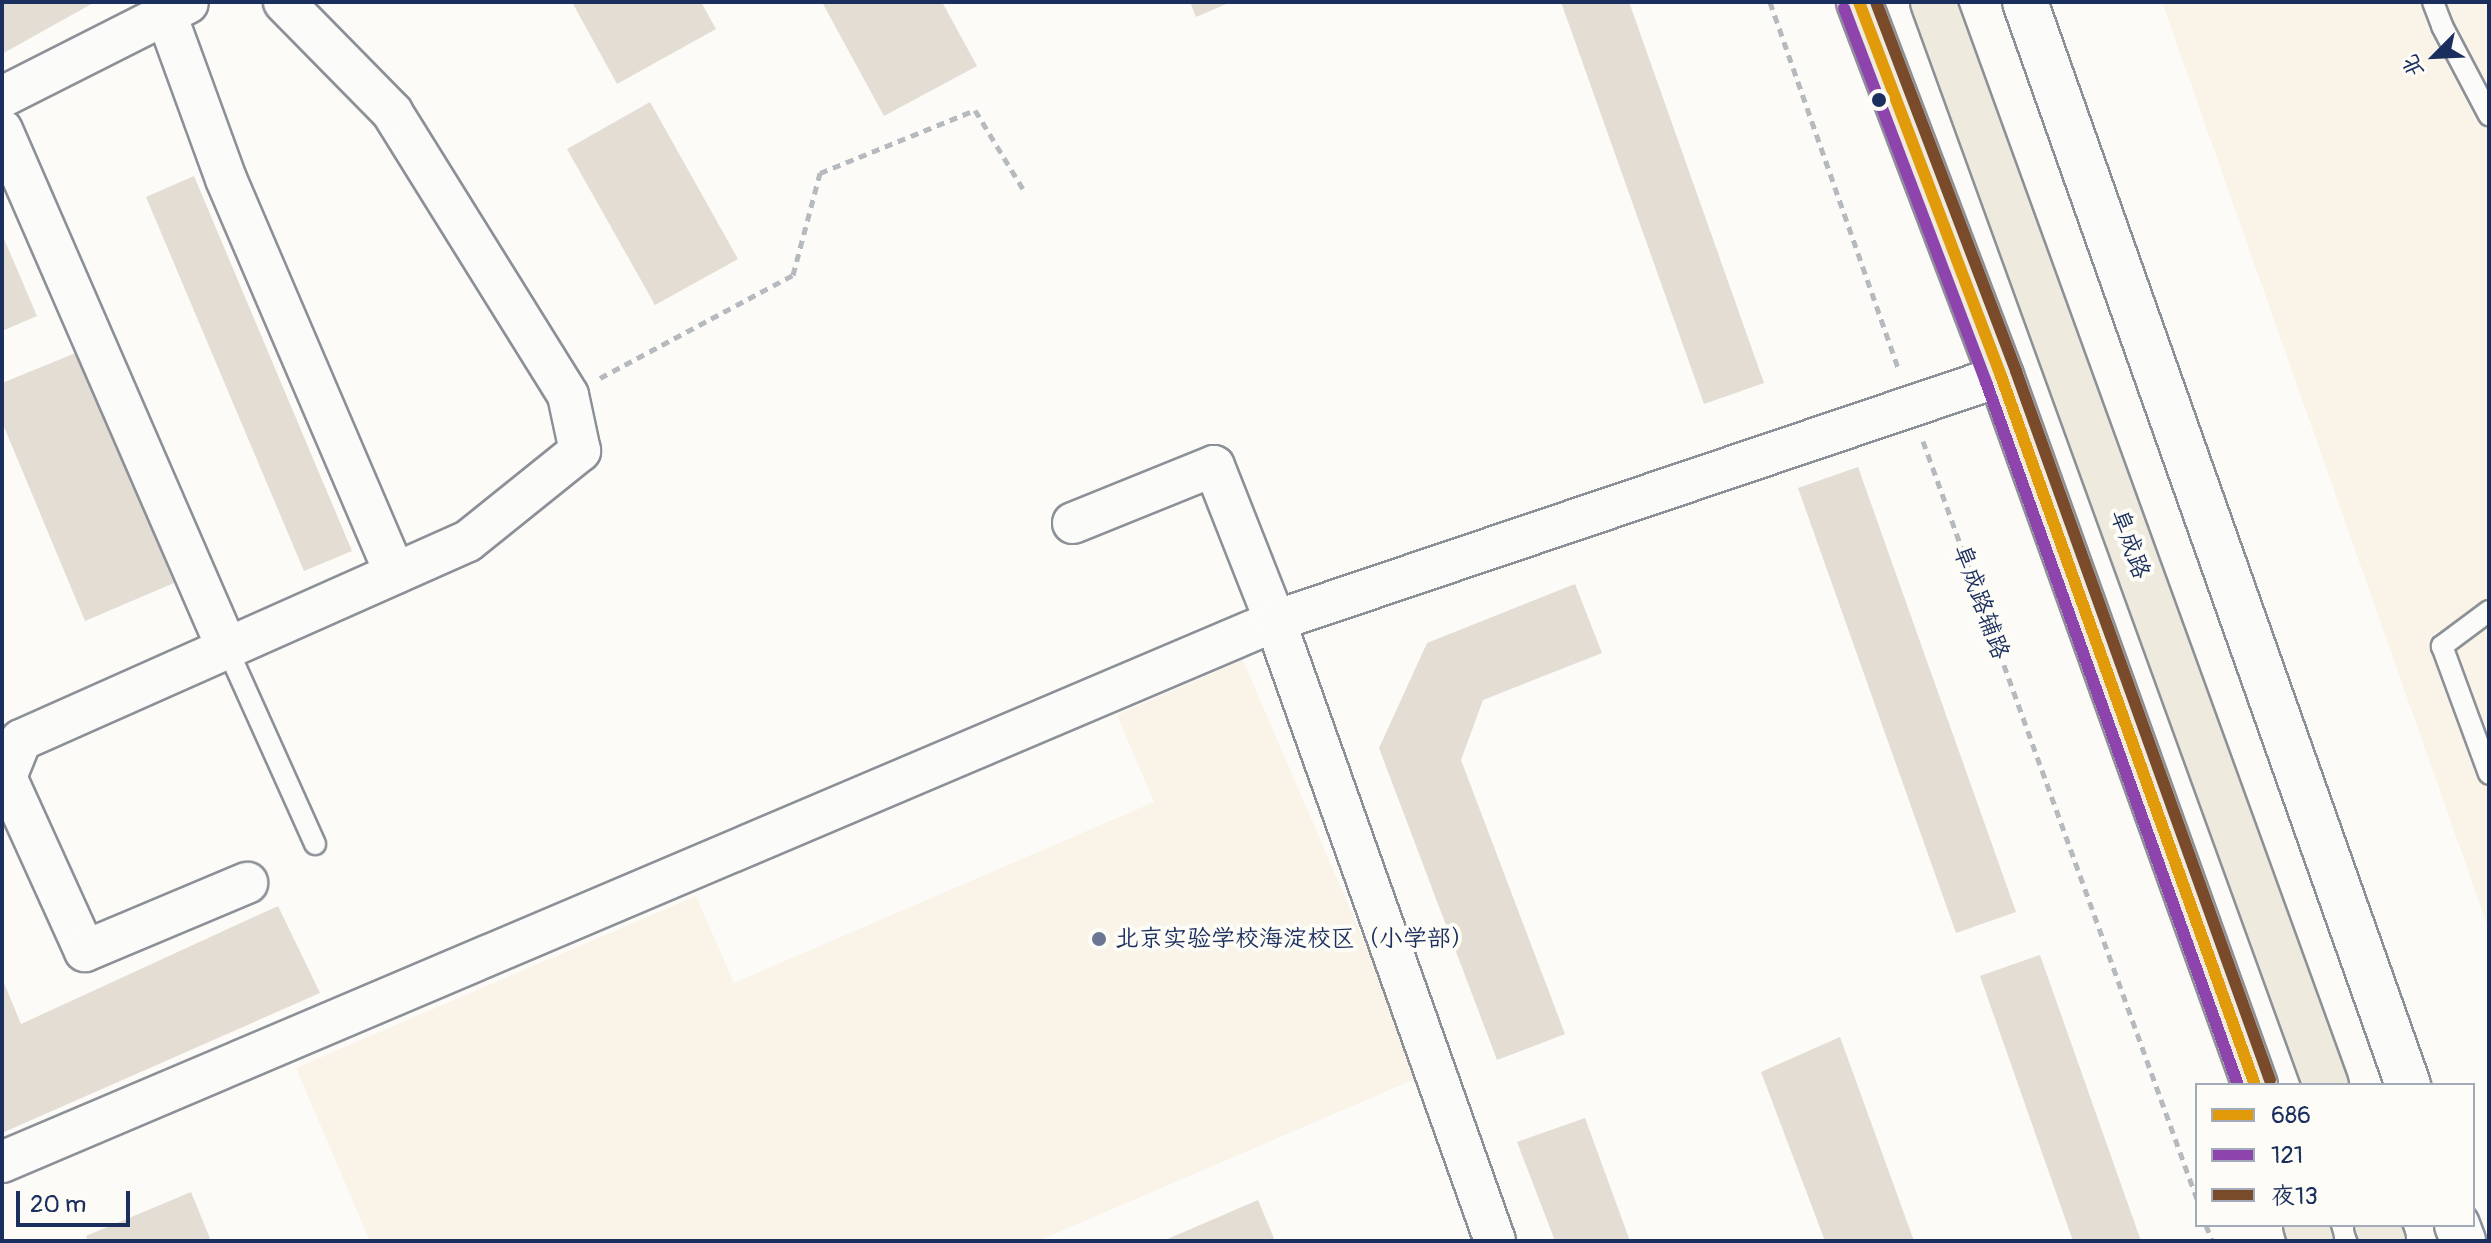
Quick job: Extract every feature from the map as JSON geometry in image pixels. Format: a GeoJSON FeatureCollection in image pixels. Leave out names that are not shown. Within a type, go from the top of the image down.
{"type":"FeatureCollection","features":[{"type":"Feature","properties":{"kind":"highway"},"geometry":{"type":"LineString","coordinates":[[1859,2],[2001,376],[2254,1083]]}},
{"type":"Feature","properties":{"kind":"highway","name":"阜成路"},"geometry":{"type":"LineString","coordinates":[[1933,2],[2325,1083]]}},
{"type":"Feature","properties":{"kind":"street"},"geometry":{"type":"LineString","coordinates":[[247,883],[85,951],[4,777],[21,740],[468,541],[580,451],[568,395],[392,112],[284,2]]}},
{"type":"Feature","properties":{"kind":"street"},"geometry":{"type":"LineString","coordinates":[[2025,2],[2407,1083]]}},
{"type":"Feature","properties":{"kind":"street"},"geometry":{"type":"LineString","coordinates":[[2,97],[178,8],[226,179],[395,573]]}},
{"type":"Feature","properties":{"kind":"street"},"geometry":{"type":"LineString","coordinates":[[2,130],[227,648]]}},
{"type":"Feature","properties":{"kind":"street"},"geometry":{"type":"LineString","coordinates":[[2,1162],[1275,621],[1910,404],[2001,376]]}},
{"type":"Feature","properties":{"kind":"street"},"geometry":{"type":"LineString","coordinates":[[1073,523],[1214,466],[1275,621],[1495,1241]]}},
{"type":"Feature","properties":{"kind":"lane"},"geometry":{"type":"LineString","coordinates":[[2433,2],[2442,26],[2489,115]]}},
{"type":"Feature","properties":{"kind":"lane"},"geometry":{"type":"LineString","coordinates":[[2489,611],[2442,646],[2489,774]]}},
{"type":"Feature","properties":{"kind":"lane"},"geometry":{"type":"LineString","coordinates":[[227,648],[315,844]]}},
{"type":"Feature","properties":{"kind":"path","name":"阜成路辅路"},"geometry":{"type":"LineString","coordinates":[[1770,2],[1910,404],[2195,1193]]}},
{"type":"Feature","properties":{"kind":"path"},"geometry":{"type":"LineString","coordinates":[[568,395],[793,275],[820,173],[975,110],[1023,189]]}},
{"type":"Feature","properties":{"kind":"shaded area"},"geometry":{"type":"Polygon","coordinates":[[[2162,2],[2489,2],[2489,930],[2162,2]]]}},
{"type":"Feature","properties":{"kind":"shaded area","name":"北京实验学校海淀校区（小学部）"},"geometry":{"type":"Polygon","coordinates":[[[1243,660],[1422,1076],[1038,1241],[370,1241],[296,1068],[696,896],[734,983],[1154,802],[1117,715],[1243,660]]]}},
{"type":"Feature","properties":{"kind":"building"},"geometry":{"type":"Polygon","coordinates":[[[2,2],[95,2],[2,54],[2,2]]]}},
{"type":"Feature","properties":{"kind":"building"},"geometry":{"type":"Polygon","coordinates":[[[572,2],[701,2],[716,29],[617,84],[572,2]]]}},
{"type":"Feature","properties":{"kind":"building"},"geometry":{"type":"Polygon","coordinates":[[[822,2],[942,2],[977,66],[884,116],[822,2]]]}},
{"type":"Feature","properties":{"kind":"building"},"geometry":{"type":"Polygon","coordinates":[[[1190,2],[1231,2],[1196,17],[1190,2]]]}},
{"type":"Feature","properties":{"kind":"building"},"geometry":{"type":"Polygon","coordinates":[[[1561,2],[1629,2],[1764,383],[1704,404],[1561,2]]]}},
{"type":"Feature","properties":{"kind":"building"},"geometry":{"type":"Polygon","coordinates":[[[650,102],[738,259],[655,305],[567,149],[650,102]]]}},
{"type":"Feature","properties":{"kind":"building"},"geometry":{"type":"Polygon","coordinates":[[[194,176],[352,551],[304,571],[146,197],[194,176]]]}},
{"type":"Feature","properties":{"kind":"building"},"geometry":{"type":"Polygon","coordinates":[[[2,234],[37,316],[2,331],[2,234]]]}},
{"type":"Feature","properties":{"kind":"building"},"geometry":{"type":"Polygon","coordinates":[[[78,352],[174,583],[85,621],[2,422],[2,383],[78,352]]]}},
{"type":"Feature","properties":{"kind":"building"},"geometry":{"type":"Polygon","coordinates":[[[1858,467],[2016,912],[1956,933],[1798,488],[1858,467]]]}},
{"type":"Feature","properties":{"kind":"building"},"geometry":{"type":"Polygon","coordinates":[[[1575,584],[1602,653],[1483,700],[1461,760],[1565,1034],[1497,1060],[1379,748],[1427,643],[1575,584]]]}},
{"type":"Feature","properties":{"kind":"building"},"geometry":{"type":"Polygon","coordinates":[[[278,906],[320,993],[2,1133],[2,978],[21,1024],[278,906]]]}},
{"type":"Feature","properties":{"kind":"building"},"geometry":{"type":"Polygon","coordinates":[[[2040,955],[2141,1241],[2073,1241],[1980,976],[2040,955]]]}},
{"type":"Feature","properties":{"kind":"building"},"geometry":{"type":"Polygon","coordinates":[[[1840,1037],[1914,1241],[1825,1241],[1761,1072],[1840,1037]]]}},
{"type":"Feature","properties":{"kind":"building"},"geometry":{"type":"Polygon","coordinates":[[[1585,1118],[1630,1241],[1555,1241],[1517,1142],[1585,1118]]]}},
{"type":"Feature","properties":{"kind":"building"},"geometry":{"type":"Polygon","coordinates":[[[191,1192],[211,1241],[88,1241],[86,1236],[191,1192]]]}},
{"type":"Feature","properties":{"kind":"building"},"geometry":{"type":"Polygon","coordinates":[[[1258,1200],[1275,1241],[1163,1241],[1258,1200]]]}},
{"type":"Feature","properties":{"kind":"transit line","name":"686"},"geometry":{"type":"LineString","coordinates":[[1859,2],[2001,376],[2254,1083]]}},
{"type":"Feature","properties":{"kind":"transit line","name":"夜13"},"geometry":{"type":"LineString","coordinates":[[1876,2],[2016,371],[2270,1080]]}},
{"type":"Feature","properties":{"kind":"transit line","name":"121"},"geometry":{"type":"LineString","coordinates":[[1844,8],[1986,382],[2237,1083]]}},
{"type":"Feature","properties":{"kind":"place","name":"北京实验学校海淀校区（小学部）"},"geometry":{"type":"Point","coordinates":[1099,939]}}]}
